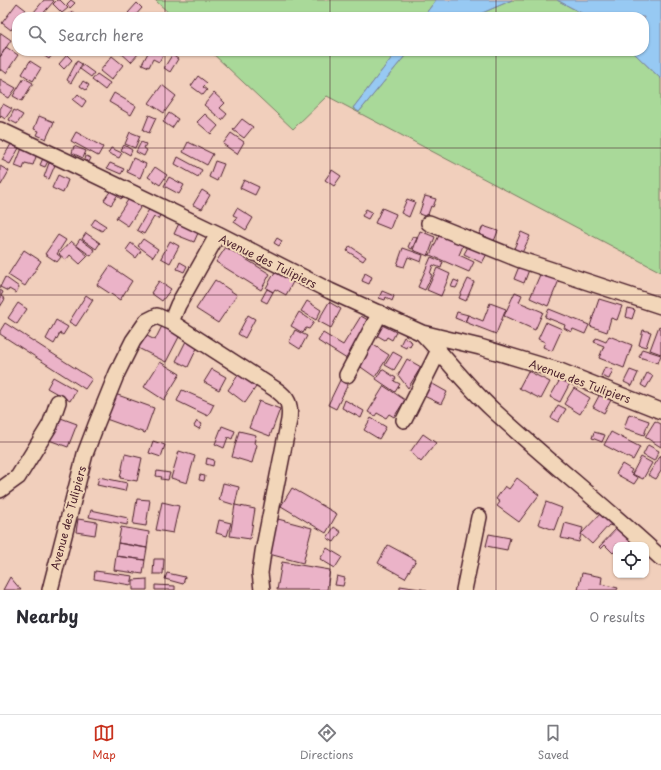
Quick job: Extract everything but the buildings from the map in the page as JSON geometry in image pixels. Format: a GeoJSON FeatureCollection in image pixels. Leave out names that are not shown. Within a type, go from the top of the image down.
{"type":"FeatureCollection","features":[{"type":"Feature","properties":{"kind":"street"},"geometry":{"type":"LineString","coordinates":[[0,130],[218,234]]}},
{"type":"Feature","properties":{"kind":"street"},"geometry":{"type":"LineString","coordinates":[[429,223],[518,259],[661,306]]}},
{"type":"Feature","properties":{"kind":"street","name":"Avenue des Tulipiers"},"geometry":{"type":"LineString","coordinates":[[50,590],[85,454],[117,373],[133,341],[147,321],[157,316],[171,322],[178,305],[218,234],[330,291],[422,333],[480,347],[560,371],[661,411]]}},
{"type":"Feature","properties":{"kind":"street"},"geometry":{"type":"LineString","coordinates":[[347,375],[380,313]]}},
{"type":"Feature","properties":{"kind":"street"},"geometry":{"type":"LineString","coordinates":[[171,322],[284,395],[287,400],[290,420],[262,552],[260,573],[262,590]]}},
{"type":"Feature","properties":{"kind":"street"},"geometry":{"type":"LineString","coordinates":[[422,333],[439,350],[452,368],[491,409],[661,558]]}},
{"type":"Feature","properties":{"kind":"street"},"geometry":{"type":"LineString","coordinates":[[404,420],[439,350]]}},
{"type":"Feature","properties":{"kind":"street"},"geometry":{"type":"LineString","coordinates":[[0,490],[18,477],[50,425],[58,402]]}},
{"type":"Feature","properties":{"kind":"street"},"geometry":{"type":"LineString","coordinates":[[464,590],[479,517]]}},
{"type":"Feature","properties":{"kind":"green space"},"geometry":{"type":"Polygon","coordinates":[[[155,0],[436,0],[427,12],[168,12],[155,0]]]}},
{"type":"Feature","properties":{"kind":"green space"},"geometry":{"type":"Polygon","coordinates":[[[512,0],[557,0],[580,12],[484,12],[512,0]]]}},
{"type":"Feature","properties":{"kind":"green space"},"geometry":{"type":"Polygon","coordinates":[[[215,56],[393,56],[353,108],[359,112],[405,56],[637,56],[661,79],[661,272],[327,96],[293,129],[215,56]]]}},
{"type":"Feature","properties":{"kind":"water"},"geometry":{"type":"Polygon","coordinates":[[[436,0],[512,0],[484,12],[427,12],[436,0]]]}},
{"type":"Feature","properties":{"kind":"water"},"geometry":{"type":"Polygon","coordinates":[[[557,0],[661,0],[661,79],[637,56],[649,56],[649,12],[580,12],[557,0]]]}},
{"type":"Feature","properties":{"kind":"water"},"geometry":{"type":"Polygon","coordinates":[[[393,56],[405,56],[359,112],[353,108],[393,56]]]}}]}
